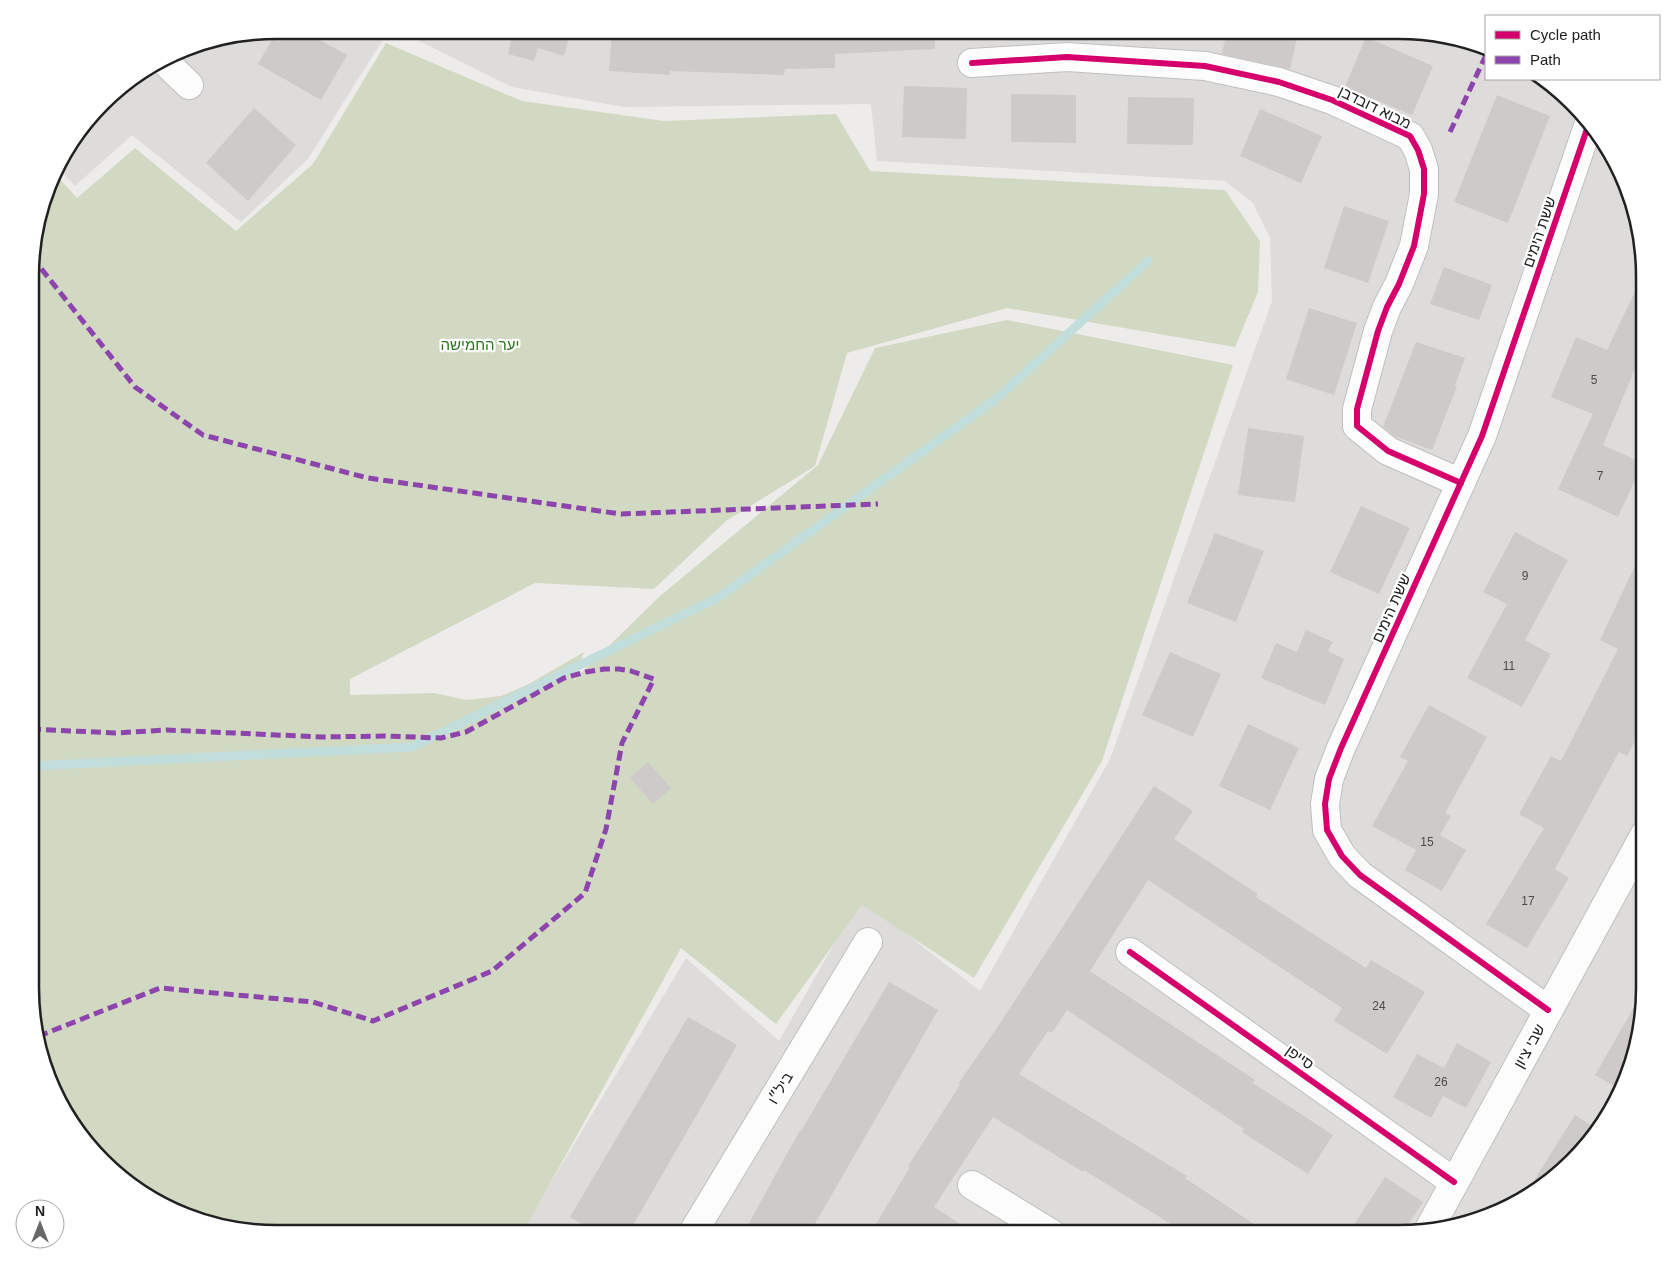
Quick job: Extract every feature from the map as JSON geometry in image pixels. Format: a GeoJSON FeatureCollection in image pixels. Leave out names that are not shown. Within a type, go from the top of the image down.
{"type":"FeatureCollection","features":[{"type":"Feature","properties":{"kind":"street","name":"מבוא דובדבן"},"geometry":{"type":"LineString","coordinates":[[972,63],[1067,57],[1205,66],[1278,82],[1332,100],[1410,136],[1418,150],[1424,168],[1424,194],[1414,246],[1378,331],[1357,409],[1357,426],[1388,451],[1461,483]]}},
{"type":"Feature","properties":{"kind":"street"},"geometry":{"type":"LineString","coordinates":[[168,65],[189,85]]}},
{"type":"Feature","properties":{"kind":"street","name":"ששת הימים"},"geometry":{"type":"LineString","coordinates":[[1548,1010],[1360,875],[1342,856],[1327,830],[1325,804],[1329,779],[1341,748],[1482,436],[1586,131]]}},
{"type":"Feature","properties":{"kind":"street","name":"שבי ציון"},"geometry":{"type":"LineString","coordinates":[[1432,1223],[1636,853]]}},
{"type":"Feature","properties":{"kind":"street","name":"ביל״ו"},"geometry":{"type":"LineString","coordinates":[[697,1225],[868,942]]}},
{"type":"Feature","properties":{"kind":"street","name":"סייפן"},"geometry":{"type":"LineString","coordinates":[[1130,952],[1454,1182]]}},
{"type":"Feature","properties":{"kind":"street"},"geometry":{"type":"LineString","coordinates":[[972,1185],[1037,1225]]}},
{"type":"Feature","properties":{"kind":"shaded area"},"geometry":{"type":"Polygon","coordinates":[[[261,39],[383,39],[308,159],[241,222],[132,135],[75,186],[62,173],[88,132],[108,108],[132,88],[171,63],[200,51],[230,43],[261,39]]]}},
{"type":"Feature","properties":{"kind":"shaded area"},"geometry":{"type":"Polygon","coordinates":[[[415,39],[1414,39],[1445,43],[1485,55],[1485,80],[1532,80],[1567,108],[1596,144],[1612,171],[1624,200],[1632,230],[1636,261],[1636,1003],[1632,1034],[1624,1064],[1612,1093],[1596,1120],[1567,1156],[1531,1185],[1504,1201],[1475,1213],[1445,1221],[1414,1225],[525,1225],[686,958],[779,1041],[860,898],[980,991],[1110,759],[1272,301],[1270,238],[1253,203],[1225,181],[877,161],[871,104],[624,107],[512,87],[415,39]]]}},
{"type":"Feature","properties":{"kind":"green space","name":"יער החמישה"},"geometry":{"type":"Polygon","coordinates":[[[386,43],[522,101],[664,121],[836,114],[870,171],[1225,190],[1260,241],[1258,292],[1235,347],[1007,308],[847,353],[815,466],[726,521],[654,589],[535,583],[350,679],[350,695],[435,693],[466,700],[501,696],[529,684],[584,652],[574,680],[660,596],[818,465],[875,348],[1007,320],[1233,365],[1102,761],[974,978],[862,905],[776,1024],[681,948],[527,1225],[261,1225],[230,1221],[200,1213],[171,1201],[144,1185],[108,1156],[79,1120],[63,1093],[51,1064],[43,1034],[39,1003],[39,261],[43,230],[51,200],[60,179],[77,198],[135,148],[236,231],[313,164],[386,43]]]}},
{"type":"Feature","properties":{"kind":"building"},"geometry":{"type":"Polygon","coordinates":[[[273,39],[318,39],[347,55],[321,100],[258,64],[273,39]]]}},
{"type":"Feature","properties":{"kind":"building"},"geometry":{"type":"Polygon","coordinates":[[[508,39],[569,39],[564,56],[538,48],[534,61],[508,54],[511,40],[508,39]]]}},
{"type":"Feature","properties":{"kind":"building"},"geometry":{"type":"Polygon","coordinates":[[[611,39],[935,39],[935,49],[835,54],[835,68],[785,69],[784,75],[670,71],[670,75],[609,71],[611,39]]]}},
{"type":"Feature","properties":{"kind":"building"},"geometry":{"type":"Polygon","coordinates":[[[1225,39],[1297,39],[1290,69],[1222,54],[1225,39]]]}},
{"type":"Feature","properties":{"kind":"building"},"geometry":{"type":"Polygon","coordinates":[[[1365,39],[1371,39],[1433,66],[1412,115],[1345,87],[1365,39]]]}},
{"type":"Feature","properties":{"kind":"building"},"geometry":{"type":"Polygon","coordinates":[[[904,86],[967,88],[966,139],[902,137],[904,86]]]}},
{"type":"Feature","properties":{"kind":"building"},"geometry":{"type":"Polygon","coordinates":[[[1011,94],[1076,95],[1076,143],[1011,142],[1011,94]]]}},
{"type":"Feature","properties":{"kind":"building"},"geometry":{"type":"Polygon","coordinates":[[[1497,95],[1550,116],[1508,223],[1454,202],[1497,95]]]}},
{"type":"Feature","properties":{"kind":"building"},"geometry":{"type":"Polygon","coordinates":[[[1128,97],[1194,98],[1193,145],[1127,144],[1128,97]]]}},
{"type":"Feature","properties":{"kind":"building"},"geometry":{"type":"Polygon","coordinates":[[[254,108],[296,145],[248,201],[206,163],[254,108]]]}},
{"type":"Feature","properties":{"kind":"building"},"geometry":{"type":"Polygon","coordinates":[[[1260,109],[1322,136],[1301,183],[1240,156],[1260,109]]]}},
{"type":"Feature","properties":{"kind":"building"},"geometry":{"type":"Polygon","coordinates":[[[1344,206],[1389,221],[1368,283],[1324,268],[1344,206]]]}},
{"type":"Feature","properties":{"kind":"building"},"geometry":{"type":"Polygon","coordinates":[[[1444,267],[1492,285],[1479,320],[1430,304],[1444,267]]]}},
{"type":"Feature","properties":{"kind":"building"},"geometry":{"type":"Polygon","coordinates":[[[1636,290],[1636,366],[1603,445],[1636,460],[1636,478],[1618,517],[1558,489],[1593,414],[1551,397],[1576,337],[1607,350],[1636,290]]]}},
{"type":"Feature","properties":{"kind":"building"},"geometry":{"type":"Polygon","coordinates":[[[1309,308],[1357,323],[1334,395],[1286,379],[1309,308]]]}},
{"type":"Feature","properties":{"kind":"building"},"geometry":{"type":"Polygon","coordinates":[[[1416,342],[1465,358],[1455,385],[1457,386],[1432,450],[1394,436],[1383,427],[1416,342]]]}},
{"type":"Feature","properties":{"kind":"building"},"geometry":{"type":"Polygon","coordinates":[[[1248,428],[1304,436],[1295,502],[1238,495],[1248,428]]]}},
{"type":"Feature","properties":{"kind":"building"},"geometry":{"type":"Polygon","coordinates":[[[1361,506],[1410,528],[1379,594],[1330,572],[1361,506]]]}},
{"type":"Feature","properties":{"kind":"building"},"geometry":{"type":"Polygon","coordinates":[[[1515,532],[1568,560],[1525,640],[1551,654],[1522,707],[1467,678],[1507,604],[1483,592],[1515,532]]]}},
{"type":"Feature","properties":{"kind":"building"},"geometry":{"type":"Polygon","coordinates":[[[1215,533],[1264,551],[1236,622],[1187,603],[1215,533]]]}},
{"type":"Feature","properties":{"kind":"building"},"geometry":{"type":"Polygon","coordinates":[[[1636,563],[1636,740],[1627,756],[1619,752],[1555,869],[1569,878],[1527,948],[1486,924],[1544,828],[1519,814],[1551,756],[1561,761],[1618,649],[1600,640],[1636,563]]]}},
{"type":"Feature","properties":{"kind":"building"},"geometry":{"type":"Polygon","coordinates":[[[1306,630],[1333,642],[1328,651],[1344,659],[1325,705],[1261,678],[1276,643],[1297,652],[1306,630]]]}},
{"type":"Feature","properties":{"kind":"building"},"geometry":{"type":"Polygon","coordinates":[[[1170,652],[1221,674],[1193,737],[1142,715],[1170,652]]]}},
{"type":"Feature","properties":{"kind":"building"},"geometry":{"type":"Polygon","coordinates":[[[1429,705],[1487,737],[1445,813],[1451,816],[1440,835],[1466,850],[1442,891],[1405,870],[1416,850],[1372,826],[1408,761],[1400,757],[1429,705]]]}},
{"type":"Feature","properties":{"kind":"building"},"geometry":{"type":"Polygon","coordinates":[[[1248,724],[1299,748],[1270,810],[1219,786],[1248,724]]]}},
{"type":"Feature","properties":{"kind":"building"},"geometry":{"type":"Polygon","coordinates":[[[648,762],[671,788],[653,804],[630,778],[648,762]]]}},
{"type":"Feature","properties":{"kind":"building"},"geometry":{"type":"Polygon","coordinates":[[[1154,786],[1193,811],[1174,839],[1258,894],[1256,897],[1366,968],[1371,960],[1425,992],[1387,1054],[1334,1021],[1342,1008],[1148,880],[1090,971],[1255,1080],[1253,1083],[1333,1135],[1308,1174],[1242,1132],[1244,1129],[1067,1010],[1052,1033],[1048,1031],[1019,1074],[1187,1176],[1185,1178],[1256,1225],[1173,1225],[993,1117],[934,1207],[962,1225],[875,1225],[910,1167],[908,1166],[960,1085],[958,1084],[999,1025],[1154,786]]]}},
{"type":"Feature","properties":{"kind":"building"},"geometry":{"type":"Polygon","coordinates":[[[889,982],[938,1010],[814,1225],[748,1225],[889,982]]]}},
{"type":"Feature","properties":{"kind":"building"},"geometry":{"type":"Polygon","coordinates":[[[1636,1004],[1632,1034],[1624,1064],[1615,1086],[1595,1075],[1636,1004]]]}},
{"type":"Feature","properties":{"kind":"building"},"geometry":{"type":"Polygon","coordinates":[[[688,1017],[737,1045],[633,1225],[583,1225],[570,1217],[688,1017]]]}},
{"type":"Feature","properties":{"kind":"building"},"geometry":{"type":"Polygon","coordinates":[[[1457,1043],[1491,1062],[1466,1108],[1443,1096],[1431,1118],[1393,1097],[1417,1054],[1444,1068],[1457,1043]]]}},
{"type":"Feature","properties":{"kind":"building"},"geometry":{"type":"Polygon","coordinates":[[[1575,1115],[1592,1126],[1567,1156],[1531,1185],[1575,1115]]]}},
{"type":"Feature","properties":{"kind":"building"},"geometry":{"type":"Polygon","coordinates":[[[1385,1177],[1423,1202],[1408,1225],[1354,1225],[1385,1177]]]}},
{"type":"Feature","properties":{"kind":"waterway"},"geometry":{"type":"LineString","coordinates":[[39,766],[412,747],[719,597],[996,399],[1148,261]]}},
{"type":"Feature","properties":{"kind":"marked path"},"geometry":{"type":"LineString","coordinates":[[1450,132],[1485,57]]}},
{"type":"Feature","properties":{"kind":"marked path"},"geometry":{"type":"LineString","coordinates":[[39,266],[135,387],[203,435],[368,478],[621,514],[878,504]]}},
{"type":"Feature","properties":{"kind":"marked path"},"geometry":{"type":"LineString","coordinates":[[39,729],[115,733],[167,730],[322,737],[384,736],[441,738],[466,732],[564,678],[604,669],[619,669],[654,679],[622,743],[606,829],[585,893],[492,971],[373,1021],[313,1002],[160,988],[43,1034]]}},
{"type":"Feature","properties":{"kind":"cycle path"},"geometry":{"type":"LineString","coordinates":[[972,63],[1067,57],[1205,66],[1279,82],[1332,100],[1410,136],[1418,150],[1424,169],[1424,194],[1414,246],[1378,331],[1357,409],[1357,426],[1388,451],[1461,483]]}},
{"type":"Feature","properties":{"kind":"cycle path"},"geometry":{"type":"LineString","coordinates":[[1548,1010],[1360,875],[1342,856],[1327,830],[1325,804],[1329,779],[1341,748],[1482,436],[1586,131]]}},
{"type":"Feature","properties":{"kind":"cycle path"},"geometry":{"type":"LineString","coordinates":[[1130,952],[1454,1182]]}}]}
